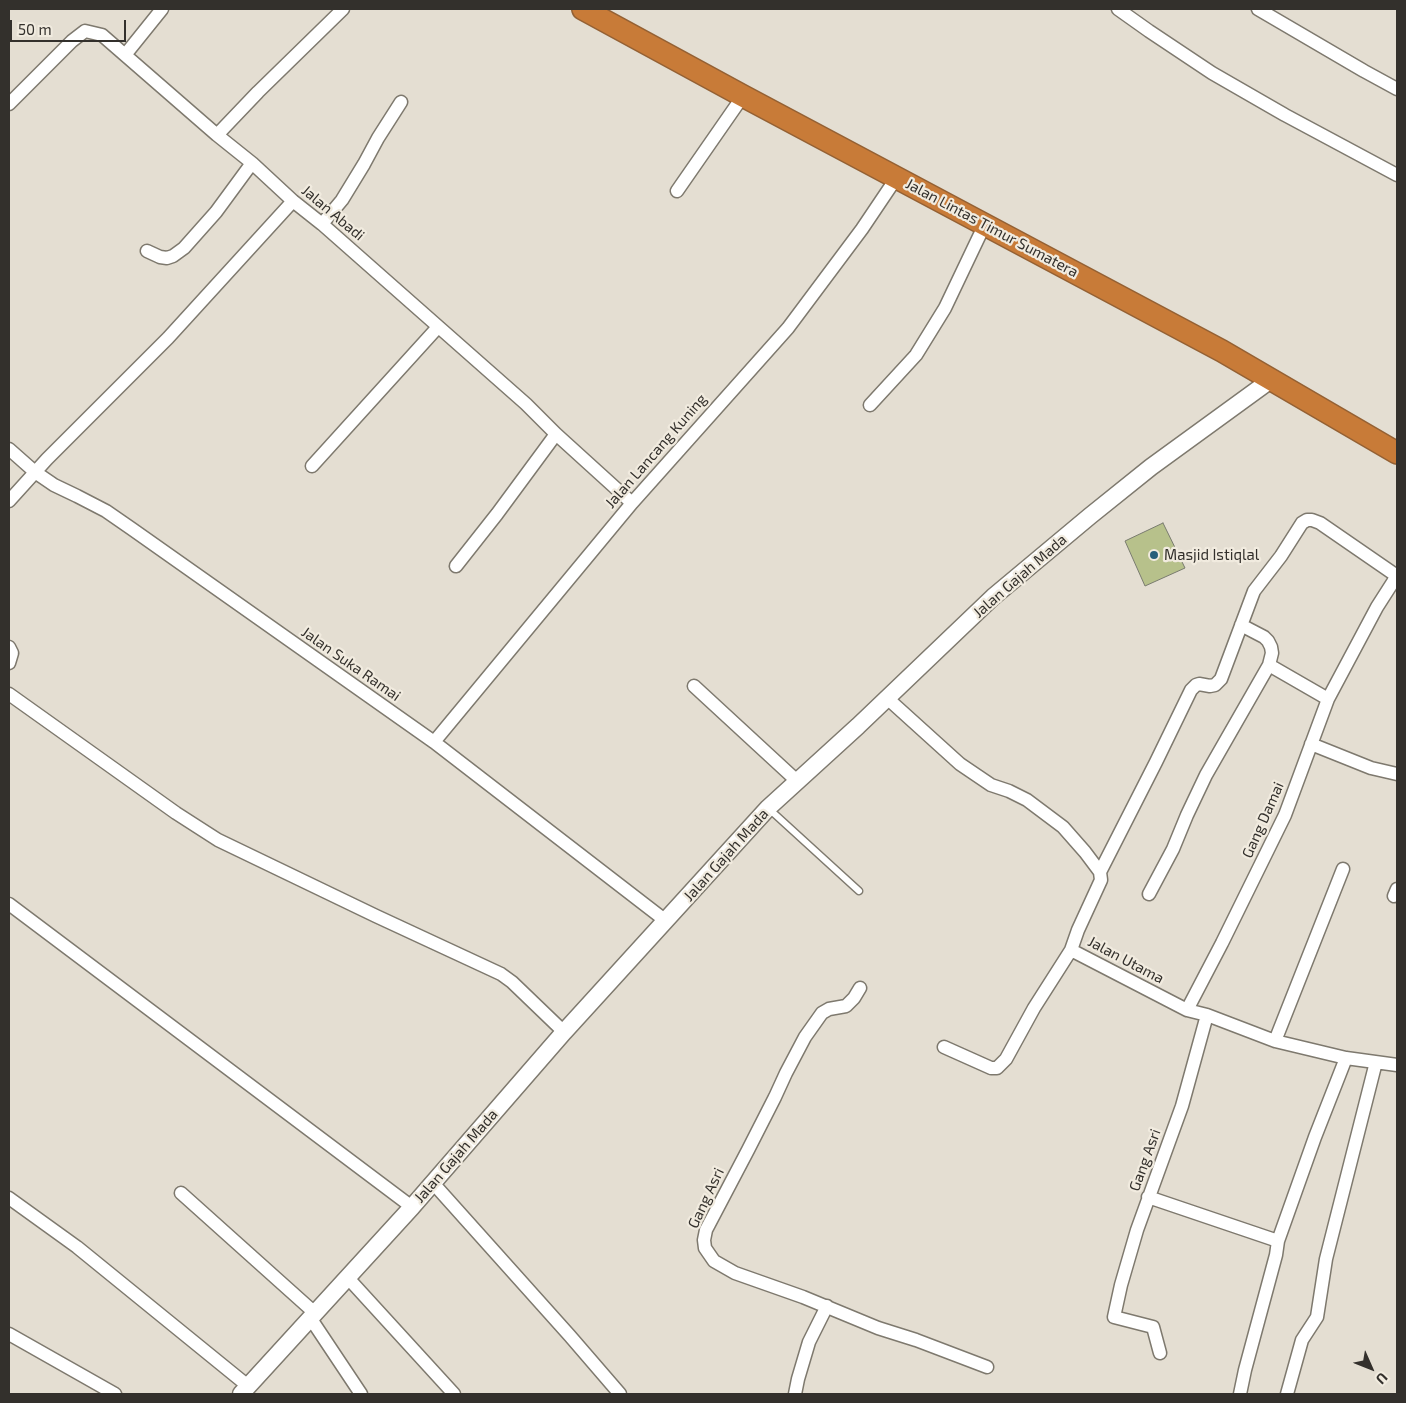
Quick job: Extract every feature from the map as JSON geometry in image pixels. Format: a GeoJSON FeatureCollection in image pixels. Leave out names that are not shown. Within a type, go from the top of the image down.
{"type":"FeatureCollection","features":[{"type":"Feature","properties":{"kind":"highway","name":"Jalan Lintas Timur Sumatera"},"geometry":{"type":"LineString","coordinates":[[583,9],[1272,380],[1397,453]]}},
{"type":"Feature","properties":{"kind":"street"},"geometry":{"type":"LineString","coordinates":[[125,55],[162,9]]}},
{"type":"Feature","properties":{"kind":"street"},"geometry":{"type":"LineString","coordinates":[[217,135],[343,9]]}},
{"type":"Feature","properties":{"kind":"street"},"geometry":{"type":"LineString","coordinates":[[1118,9],[1212,73],[1309,129],[1397,176]]}},
{"type":"Feature","properties":{"kind":"street"},"geometry":{"type":"LineString","coordinates":[[1258,9],[1397,89]]}},
{"type":"Feature","properties":{"kind":"street","name":"Jalan Abadi"},"geometry":{"type":"LineString","coordinates":[[9,104],[72,40],[85,31],[102,35],[438,326],[526,404],[632,503]]}},
{"type":"Feature","properties":{"kind":"street"},"geometry":{"type":"LineString","coordinates":[[677,191],[743,96]]}},
{"type":"Feature","properties":{"kind":"street"},"geometry":{"type":"LineString","coordinates":[[322,224],[342,200],[401,102]]}},
{"type":"Feature","properties":{"kind":"street"},"geometry":{"type":"LineString","coordinates":[[147,251],[167,258],[174,256],[184,248],[216,212],[252,163]]}},
{"type":"Feature","properties":{"kind":"street","name":"Jalan Lancang Kuning"},"geometry":{"type":"LineString","coordinates":[[434,742],[632,503],[788,328],[862,229],[897,177]]}},
{"type":"Feature","properties":{"kind":"street"},"geometry":{"type":"LineString","coordinates":[[9,502],[35,472],[168,338],[293,201]]}},
{"type":"Feature","properties":{"kind":"street"},"geometry":{"type":"LineString","coordinates":[[870,405],[916,356],[945,308],[985,224]]}},
{"type":"Feature","properties":{"kind":"street"},"geometry":{"type":"LineString","coordinates":[[312,466],[438,326]]}},
{"type":"Feature","properties":{"kind":"street","name":"Jalan Gajah Mada"},"geometry":{"type":"LineString","coordinates":[[244,1390],[412,1207],[564,1032],[768,808],[993,597],[1151,468],[1272,380]]}},
{"type":"Feature","properties":{"kind":"street"},"geometry":{"type":"LineString","coordinates":[[456,566],[556,434]]}},
{"type":"Feature","properties":{"kind":"street","name":"Jalan Suka Ramai"},"geometry":{"type":"LineString","coordinates":[[9,449],[35,472],[54,485],[106,511],[126,524],[434,742],[666,920]]}},
{"type":"Feature","properties":{"kind":"street","name":"Gang Damai"},"geometry":{"type":"LineString","coordinates":[[1187,1010],[1285,815],[1328,699],[1377,607],[1393,582],[1394,574],[1320,523],[1307,520],[1302,523],[1281,556],[1254,592],[1241,625]]}},
{"type":"Feature","properties":{"kind":"street"},"geometry":{"type":"LineString","coordinates":[[1149,894],[1173,849],[1206,775],[1269,665],[1272,653],[1268,641],[1241,625]]}},
{"type":"Feature","properties":{"kind":"street","name":"Jalan Utama"},"geometry":{"type":"LineString","coordinates":[[1241,625],[1219,682],[1210,686],[1199,684],[1191,690],[1100,872],[1098,888],[1071,950],[1187,1010],[1207,1015],[1275,1041],[1346,1058],[1397,1065]]}},
{"type":"Feature","properties":{"kind":"street"},"geometry":{"type":"LineString","coordinates":[[9,647],[12,652],[9,663]]}},
{"type":"Feature","properties":{"kind":"street"},"geometry":{"type":"LineString","coordinates":[[1269,665],[1328,699]]}},
{"type":"Feature","properties":{"kind":"street"},"geometry":{"type":"LineString","coordinates":[[694,686],[798,781]]}},
{"type":"Feature","properties":{"kind":"street"},"geometry":{"type":"LineString","coordinates":[[9,694],[176,813],[218,840],[501,974],[512,982],[564,1032]]}},
{"type":"Feature","properties":{"kind":"street"},"geometry":{"type":"LineString","coordinates":[[887,698],[960,764],[991,785],[1027,800],[1063,827],[1100,872]]}},
{"type":"Feature","properties":{"kind":"street"},"geometry":{"type":"LineString","coordinates":[[1311,744],[1371,768],[1397,774]]}},
{"type":"Feature","properties":{"kind":"street"},"geometry":{"type":"LineString","coordinates":[[1275,1041],[1343,869]]}},
{"type":"Feature","properties":{"kind":"street"},"geometry":{"type":"LineString","coordinates":[[9,904],[412,1207]]}},
{"type":"Feature","properties":{"kind":"street"},"geometry":{"type":"LineString","coordinates":[[944,1047],[991,1068],[998,1068],[1006,1059],[1034,1008],[1071,950]]}},
{"type":"Feature","properties":{"kind":"street","name":"Gang Asri"},"geometry":{"type":"LineString","coordinates":[[860,988],[846,1006],[829,1009],[822,1013],[806,1037],[706,1230],[704,1240],[706,1248],[714,1261],[735,1273],[827,1306],[878,1328],[924,1342],[987,1367]]}},
{"type":"Feature","properties":{"kind":"street","name":"Gang Asri"},"geometry":{"type":"LineString","coordinates":[[1160,1353],[1153,1327],[1114,1317],[1137,1230],[1182,1106],[1207,1015]]}},
{"type":"Feature","properties":{"kind":"street"},"geometry":{"type":"LineString","coordinates":[[1240,1394],[1278,1241],[1315,1137],[1346,1058]]}},
{"type":"Feature","properties":{"kind":"street"},"geometry":{"type":"LineString","coordinates":[[1287,1394],[1302,1340],[1317,1317],[1326,1260],[1376,1062]]}},
{"type":"Feature","properties":{"kind":"street"},"geometry":{"type":"LineString","coordinates":[[433,1183],[620,1394]]}},
{"type":"Feature","properties":{"kind":"street"},"geometry":{"type":"LineString","coordinates":[[181,1193],[313,1316],[361,1394]]}},
{"type":"Feature","properties":{"kind":"street"},"geometry":{"type":"LineString","coordinates":[[1148,1197],[1278,1241]]}},
{"type":"Feature","properties":{"kind":"street"},"geometry":{"type":"LineString","coordinates":[[9,1198],[77,1247],[244,1390]]}},
{"type":"Feature","properties":{"kind":"street"},"geometry":{"type":"LineString","coordinates":[[348,1278],[454,1394]]}},
{"type":"Feature","properties":{"kind":"street"},"geometry":{"type":"LineString","coordinates":[[795,1394],[809,1342],[827,1306]]}},
{"type":"Feature","properties":{"kind":"street"},"geometry":{"type":"LineString","coordinates":[[9,1334],[115,1394]]}},
{"type":"Feature","properties":{"kind":"lane"},"geometry":{"type":"LineString","coordinates":[[768,808],[859,891]]}},
{"type":"Feature","properties":{"kind":"building","name":"Masjid Istiqlal"},"geometry":{"type":"Polygon","coordinates":[[[1163,523],[1185,568],[1145,586],[1125,541],[1163,523]]]}},
{"type":"Feature","properties":{"kind":"place","name":"Masjid Istiqlal"},"geometry":{"type":"Point","coordinates":[1154,555]}}]}
